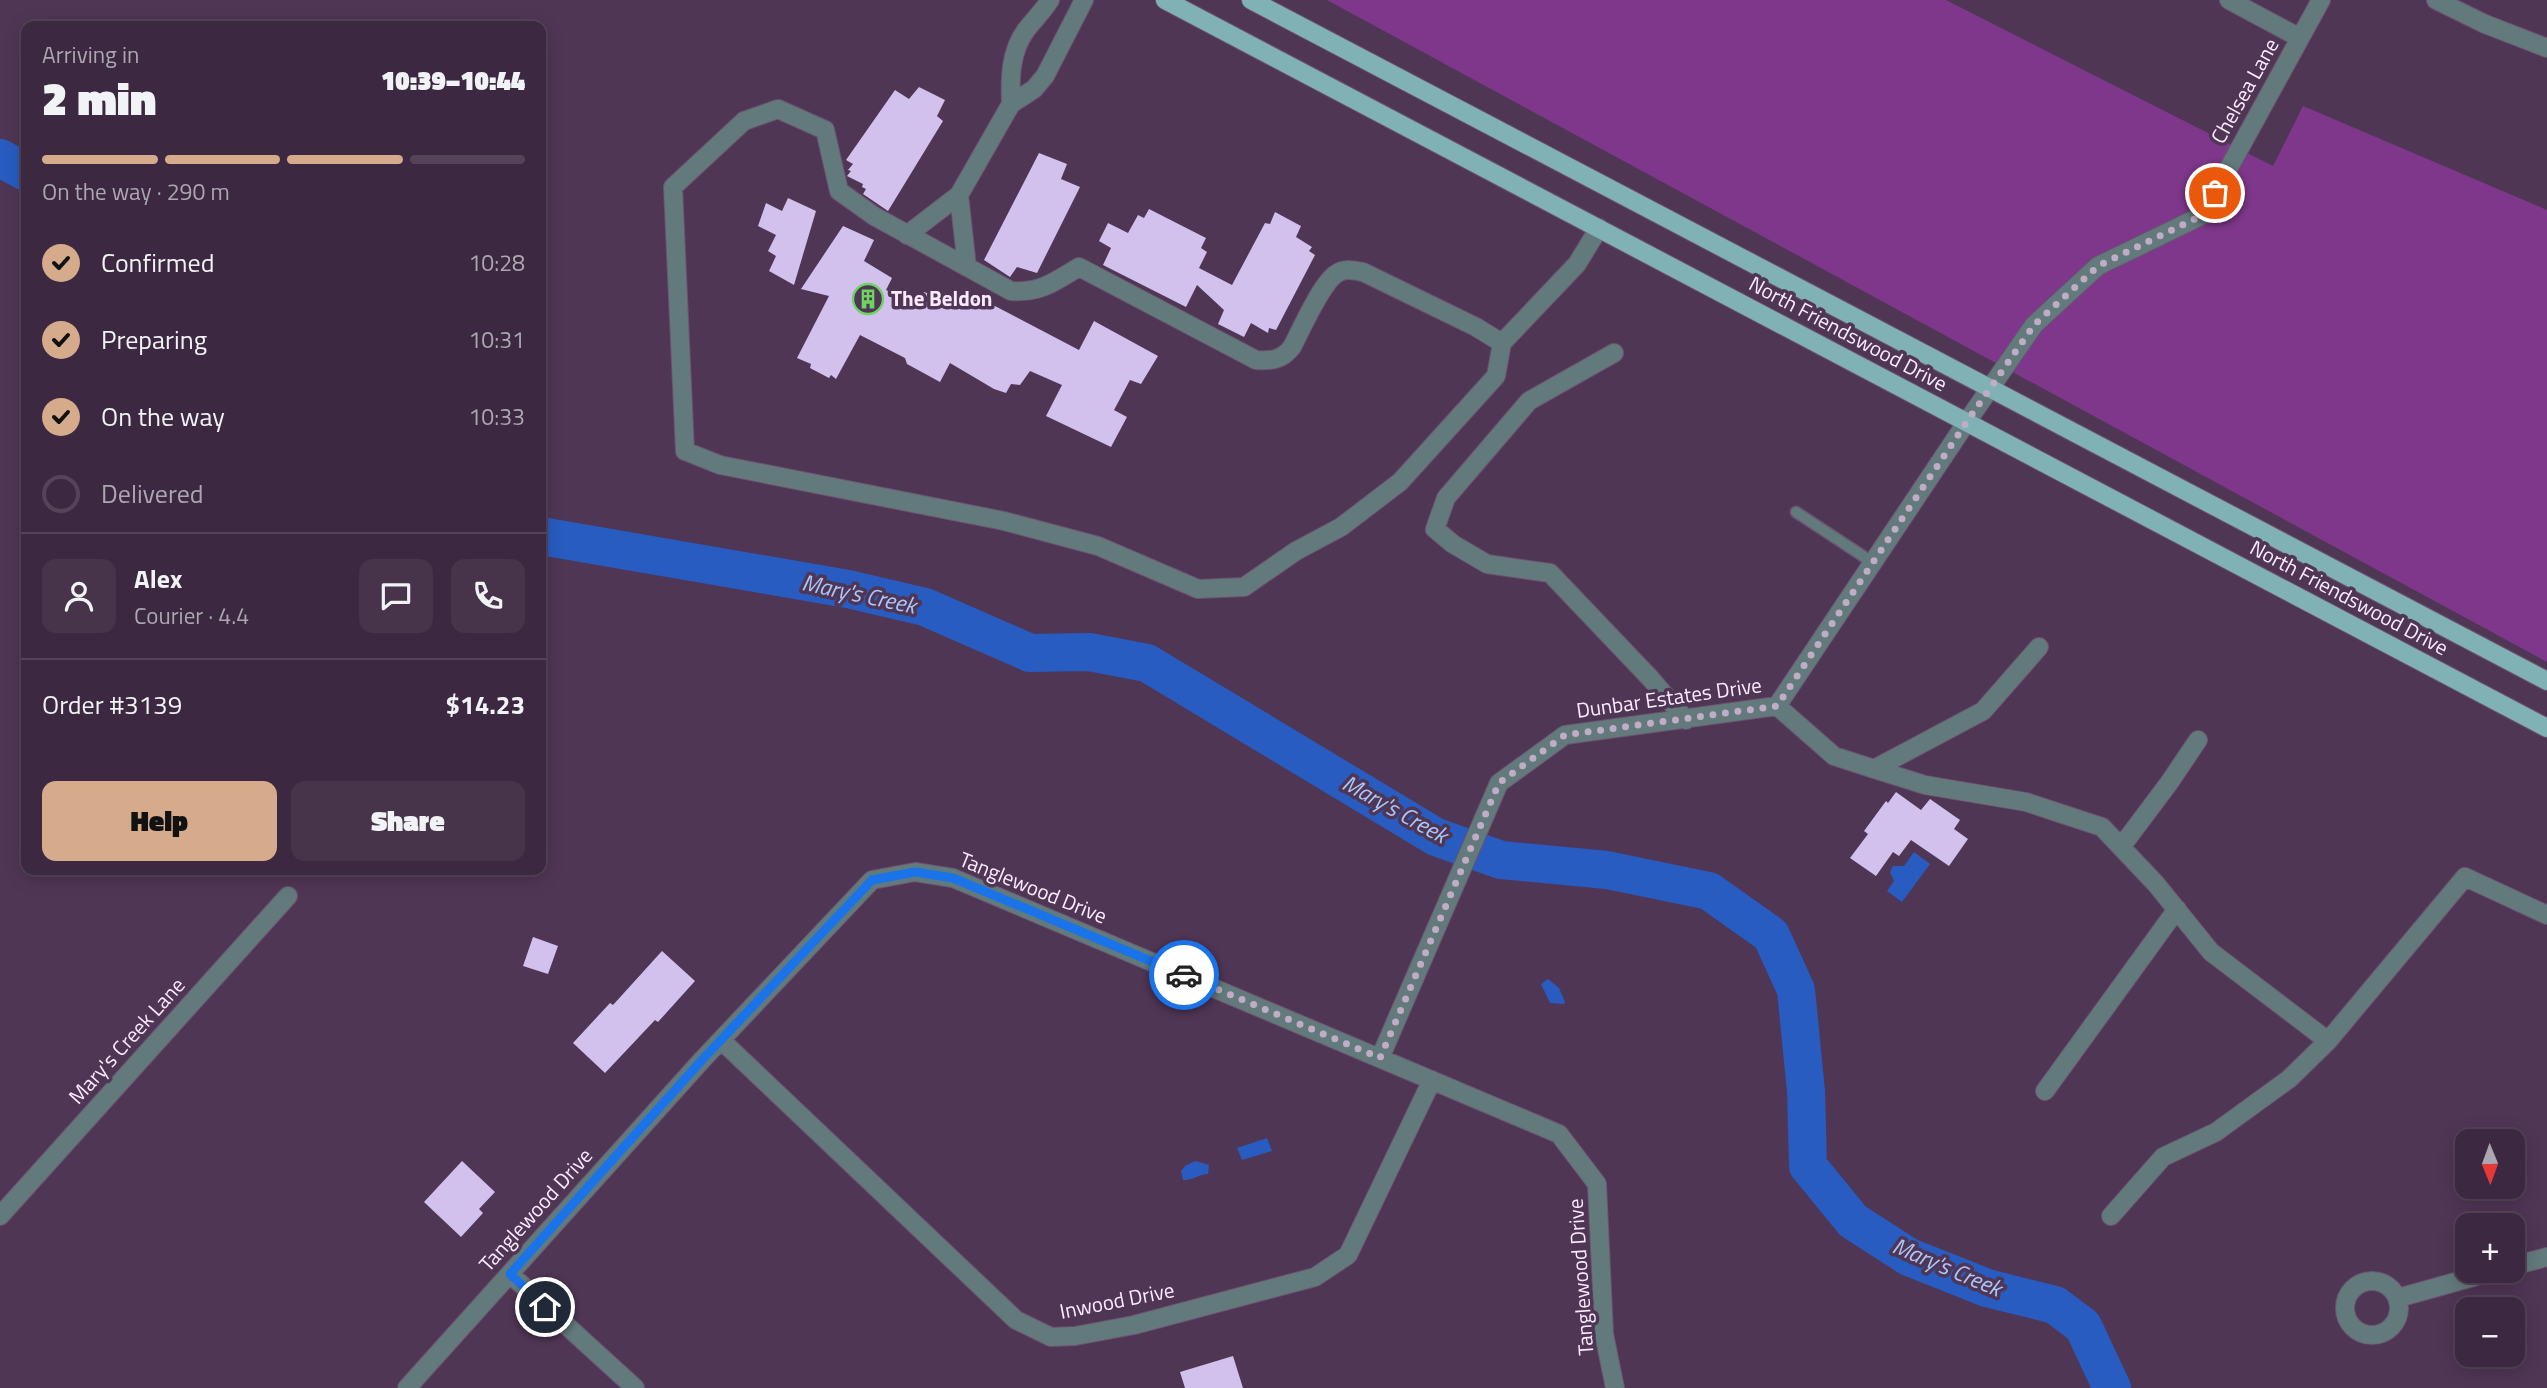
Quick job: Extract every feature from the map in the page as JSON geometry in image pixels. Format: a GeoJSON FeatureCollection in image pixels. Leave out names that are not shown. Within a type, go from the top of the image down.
{"type":"FeatureCollection","features":[{"type":"Feature","properties":{"kind":"main road","name":"North Friendswood Drive"},"geometry":{"type":"LineString","coordinates":[[1164,0],[2547,728]]}},
{"type":"Feature","properties":{"kind":"main road","name":"North Friendswood Drive"},"geometry":{"type":"LineString","coordinates":[[1251,0],[2547,681]]}},
{"type":"Feature","properties":{"kind":"street"},"geometry":{"type":"LineString","coordinates":[[1011,104],[1010,77],[1014,55],[1025,31],[1050,0]]}},
{"type":"Feature","properties":{"kind":"street"},"geometry":{"type":"LineString","coordinates":[[907,235],[959,195],[1011,104],[1034,89],[1045,76],[1083,0]]}},
{"type":"Feature","properties":{"kind":"street"},"geometry":{"type":"LineString","coordinates":[[2229,0],[2300,38]]}},
{"type":"Feature","properties":{"kind":"street","name":"Chelsea Lane"},"geometry":{"type":"LineString","coordinates":[[1966,423],[2034,325],[2098,266],[2203,215],[2321,0]]}},
{"type":"Feature","properties":{"kind":"street"},"geometry":{"type":"LineString","coordinates":[[2436,0],[2485,24],[2547,48]]}},
{"type":"Feature","properties":{"kind":"street"},"geometry":{"type":"LineString","coordinates":[[1502,343],[1476,327],[1363,272],[1349,270],[1337,273],[1327,282],[1286,356],[1272,361],[1256,360],[1079,267],[1049,285],[1031,292],[1011,290],[907,235],[839,191],[825,130],[778,110],[744,121],[673,187],[685,451],[720,465],[1004,521],[1098,546],[1198,589],[1244,587],[1296,551],[1341,527],[1401,482],[1496,376],[1502,343],[1577,264],[1599,228]]}},
{"type":"Feature","properties":{"kind":"street"},"geometry":{"type":"LineString","coordinates":[[959,195],[967,267]]}},
{"type":"Feature","properties":{"kind":"street"},"geometry":{"type":"LineString","coordinates":[[1614,353],[1530,401],[1446,498],[1435,528],[1453,544],[1487,564],[1550,573],[1651,679],[1685,720]]}},
{"type":"Feature","properties":{"kind":"street","name":"Dunbar Estates Drive"},"geometry":{"type":"LineString","coordinates":[[1380,1058],[1499,783],[1565,735],[1777,706],[1966,423]]}},
{"type":"Feature","properties":{"kind":"street"},"geometry":{"type":"LineString","coordinates":[[1874,769],[1983,711],[2039,647]]}},
{"type":"Feature","properties":{"kind":"street"},"geometry":{"type":"LineString","coordinates":[[1777,706],[1834,756],[1925,785],[2039,806],[2102,827],[2177,909],[2211,952],[2328,1041]]}},
{"type":"Feature","properties":{"kind":"street"},"geometry":{"type":"LineString","coordinates":[[2121,847],[2198,740]]}},
{"type":"Feature","properties":{"kind":"street","name":"Tanglewood Drive"},"geometry":{"type":"LineString","coordinates":[[407,1388],[721,1040],[872,880],[915,872],[953,878],[1559,1134],[1597,1184],[1604,1334],[1615,1388]]}},
{"type":"Feature","properties":{"kind":"street"},"geometry":{"type":"LineString","coordinates":[[2111,1216],[2163,1157],[2216,1132],[2289,1079],[2328,1041],[2465,877],[2547,915]]}},
{"type":"Feature","properties":{"kind":"street","name":"Mary's Creek Lane"},"geometry":{"type":"LineString","coordinates":[[0,1216],[288,896]]}},
{"type":"Feature","properties":{"kind":"street"},"geometry":{"type":"LineString","coordinates":[[2045,1091],[2177,909]]}},
{"type":"Feature","properties":{"kind":"street","name":"Inwood Drive"},"geometry":{"type":"LineString","coordinates":[[721,1040],[1016,1320],[1051,1337],[1075,1336],[1134,1325],[1315,1277],[1348,1255],[1432,1080]]}},
{"type":"Feature","properties":{"kind":"street"},"geometry":{"type":"LineString","coordinates":[[2525,1263],[2547,1257]]}},
{"type":"Feature","properties":{"kind":"street"},"geometry":{"type":"LineString","coordinates":[[510,1274],[635,1388]]}},
{"type":"Feature","properties":{"kind":"street"},"geometry":{"type":"LineString","coordinates":[[2398,1298],[2455,1282]]}},
{"type":"Feature","properties":{"kind":"lane"},"geometry":{"type":"LineString","coordinates":[[1796,512],[1872,562]]}},
{"type":"Feature","properties":{"kind":"shaded area"},"geometry":{"type":"Polygon","coordinates":[[[1327,0],[1946,0],[2273,166],[2303,106],[2547,210],[2547,662],[1327,0]]]}},
{"type":"Feature","properties":{"kind":"water"},"geometry":{"type":"Polygon","coordinates":[[[1914,852],[1930,864],[1902,902],[1887,891],[1894,881],[1890,872],[1893,866],[1904,866],[1914,852]]]}},
{"type":"Feature","properties":{"kind":"water"},"geometry":{"type":"Polygon","coordinates":[[[1548,979],[1559,988],[1564,1004],[1550,1003],[1541,984],[1548,979]]]}},
{"type":"Feature","properties":{"kind":"water"},"geometry":{"type":"Polygon","coordinates":[[[1267,1138],[1272,1151],[1242,1160],[1237,1148],[1267,1138]]]}},
{"type":"Feature","properties":{"kind":"water"},"geometry":{"type":"Polygon","coordinates":[[[1195,1161],[1209,1165],[1208,1174],[1183,1180],[1181,1171],[1195,1161]]]}},
{"type":"Feature","properties":{"kind":"building"},"geometry":{"type":"Polygon","coordinates":[[[919,87],[945,100],[937,116],[943,121],[888,211],[863,194],[866,189],[862,187],[863,184],[847,176],[853,164],[846,160],[895,90],[909,99],[919,87]]]}},
{"type":"Feature","properties":{"kind":"building","name":"The Beldon"},"geometry":{"type":"Polygon","coordinates":[[[1039,153],[1067,164],[1061,179],[1080,187],[1037,273],[1017,267],[1010,277],[984,260],[1039,153]]]}},
{"type":"Feature","properties":{"kind":"building"},"geometry":{"type":"Polygon","coordinates":[[[788,198],[816,211],[794,285],[769,271],[776,256],[768,251],[776,235],[758,226],[766,203],[782,211],[788,198]]]}},
{"type":"Feature","properties":{"kind":"building"},"geometry":{"type":"Polygon","coordinates":[[[1149,209],[1206,238],[1201,248],[1207,252],[1199,268],[1232,285],[1265,223],[1270,224],[1275,212],[1301,226],[1296,237],[1312,247],[1309,251],[1315,255],[1276,330],[1269,328],[1268,333],[1251,323],[1244,337],[1218,324],[1224,310],[1197,285],[1186,307],[1103,265],[1111,248],[1099,241],[1108,223],[1128,233],[1138,215],[1144,218],[1149,209]]]}},
{"type":"Feature","properties":{"kind":"building","name":"The Beldon"},"geometry":{"type":"Polygon","coordinates":[[[843,226],[874,240],[864,261],[892,278],[886,290],[918,302],[924,292],[961,306],[970,293],[1079,350],[1094,321],[1158,356],[1141,384],[1130,380],[1114,410],[1127,417],[1111,447],[1046,416],[1062,385],[1030,371],[1020,385],[1011,384],[1006,393],[994,389],[950,363],[940,382],[907,364],[905,358],[860,335],[836,379],[810,368],[811,364],[797,358],[829,296],[801,289],[843,226]]]}},
{"type":"Feature","properties":{"kind":"building"},"geometry":{"type":"Polygon","coordinates":[[[1896,792],[1921,810],[1930,799],[1960,820],[1954,829],[1968,839],[1949,866],[1911,840],[1899,856],[1893,852],[1876,876],[1850,858],[1868,834],[1864,831],[1896,792]]]}},
{"type":"Feature","properties":{"kind":"building"},"geometry":{"type":"Polygon","coordinates":[[[533,937],[558,946],[548,974],[523,966],[533,937]]]}},
{"type":"Feature","properties":{"kind":"building"},"geometry":{"type":"Polygon","coordinates":[[[662,951],[695,981],[658,1022],[655,1020],[605,1073],[573,1043],[610,1003],[613,1005],[662,951]]]}},
{"type":"Feature","properties":{"kind":"building"},"geometry":{"type":"Polygon","coordinates":[[[462,1161],[495,1192],[479,1209],[483,1213],[461,1237],[424,1202],[462,1161]]]}},
{"type":"Feature","properties":{"kind":"building"},"geometry":{"type":"Polygon","coordinates":[[[1233,1356],[1243,1388],[1185,1388],[1180,1372],[1233,1356]]]}},
{"type":"Feature","properties":{"kind":"waterway","name":"Mary's Creek"},"geometry":{"type":"LineString","coordinates":[[0,158],[21,169]]}},
{"type":"Feature","properties":{"kind":"waterway","name":"Mary's Creek"},"geometry":{"type":"LineString","coordinates":[[546,537],[848,589],[925,607],[1030,653],[1089,652],[1147,663],[1436,837],[1501,860],[1607,870],[1709,891],[1771,935],[1796,990],[1806,1091],[1808,1166],[1853,1221],[1909,1257],[1987,1288],[2055,1305],[2083,1326],[2112,1388]]}},
{"type":"Feature","properties":{"kind":"way so far"},"geometry":{"type":"LineString","coordinates":[[1184,975],[1380,1058],[1499,783],[1565,735],[1777,706],[2034,325],[2098,266],[2203,215],[2215,193]]}},
{"type":"Feature","properties":{"kind":"place","name":"The Beldon"},"geometry":{"type":"Point","coordinates":[868,299]}},
{"type":"Feature","properties":{"kind":"route"},"geometry":{"type":"LineString","coordinates":[[545,1307],[510,1274],[702,1060],[872,880],[915,872],[953,878],[1184,975]]}}]}
